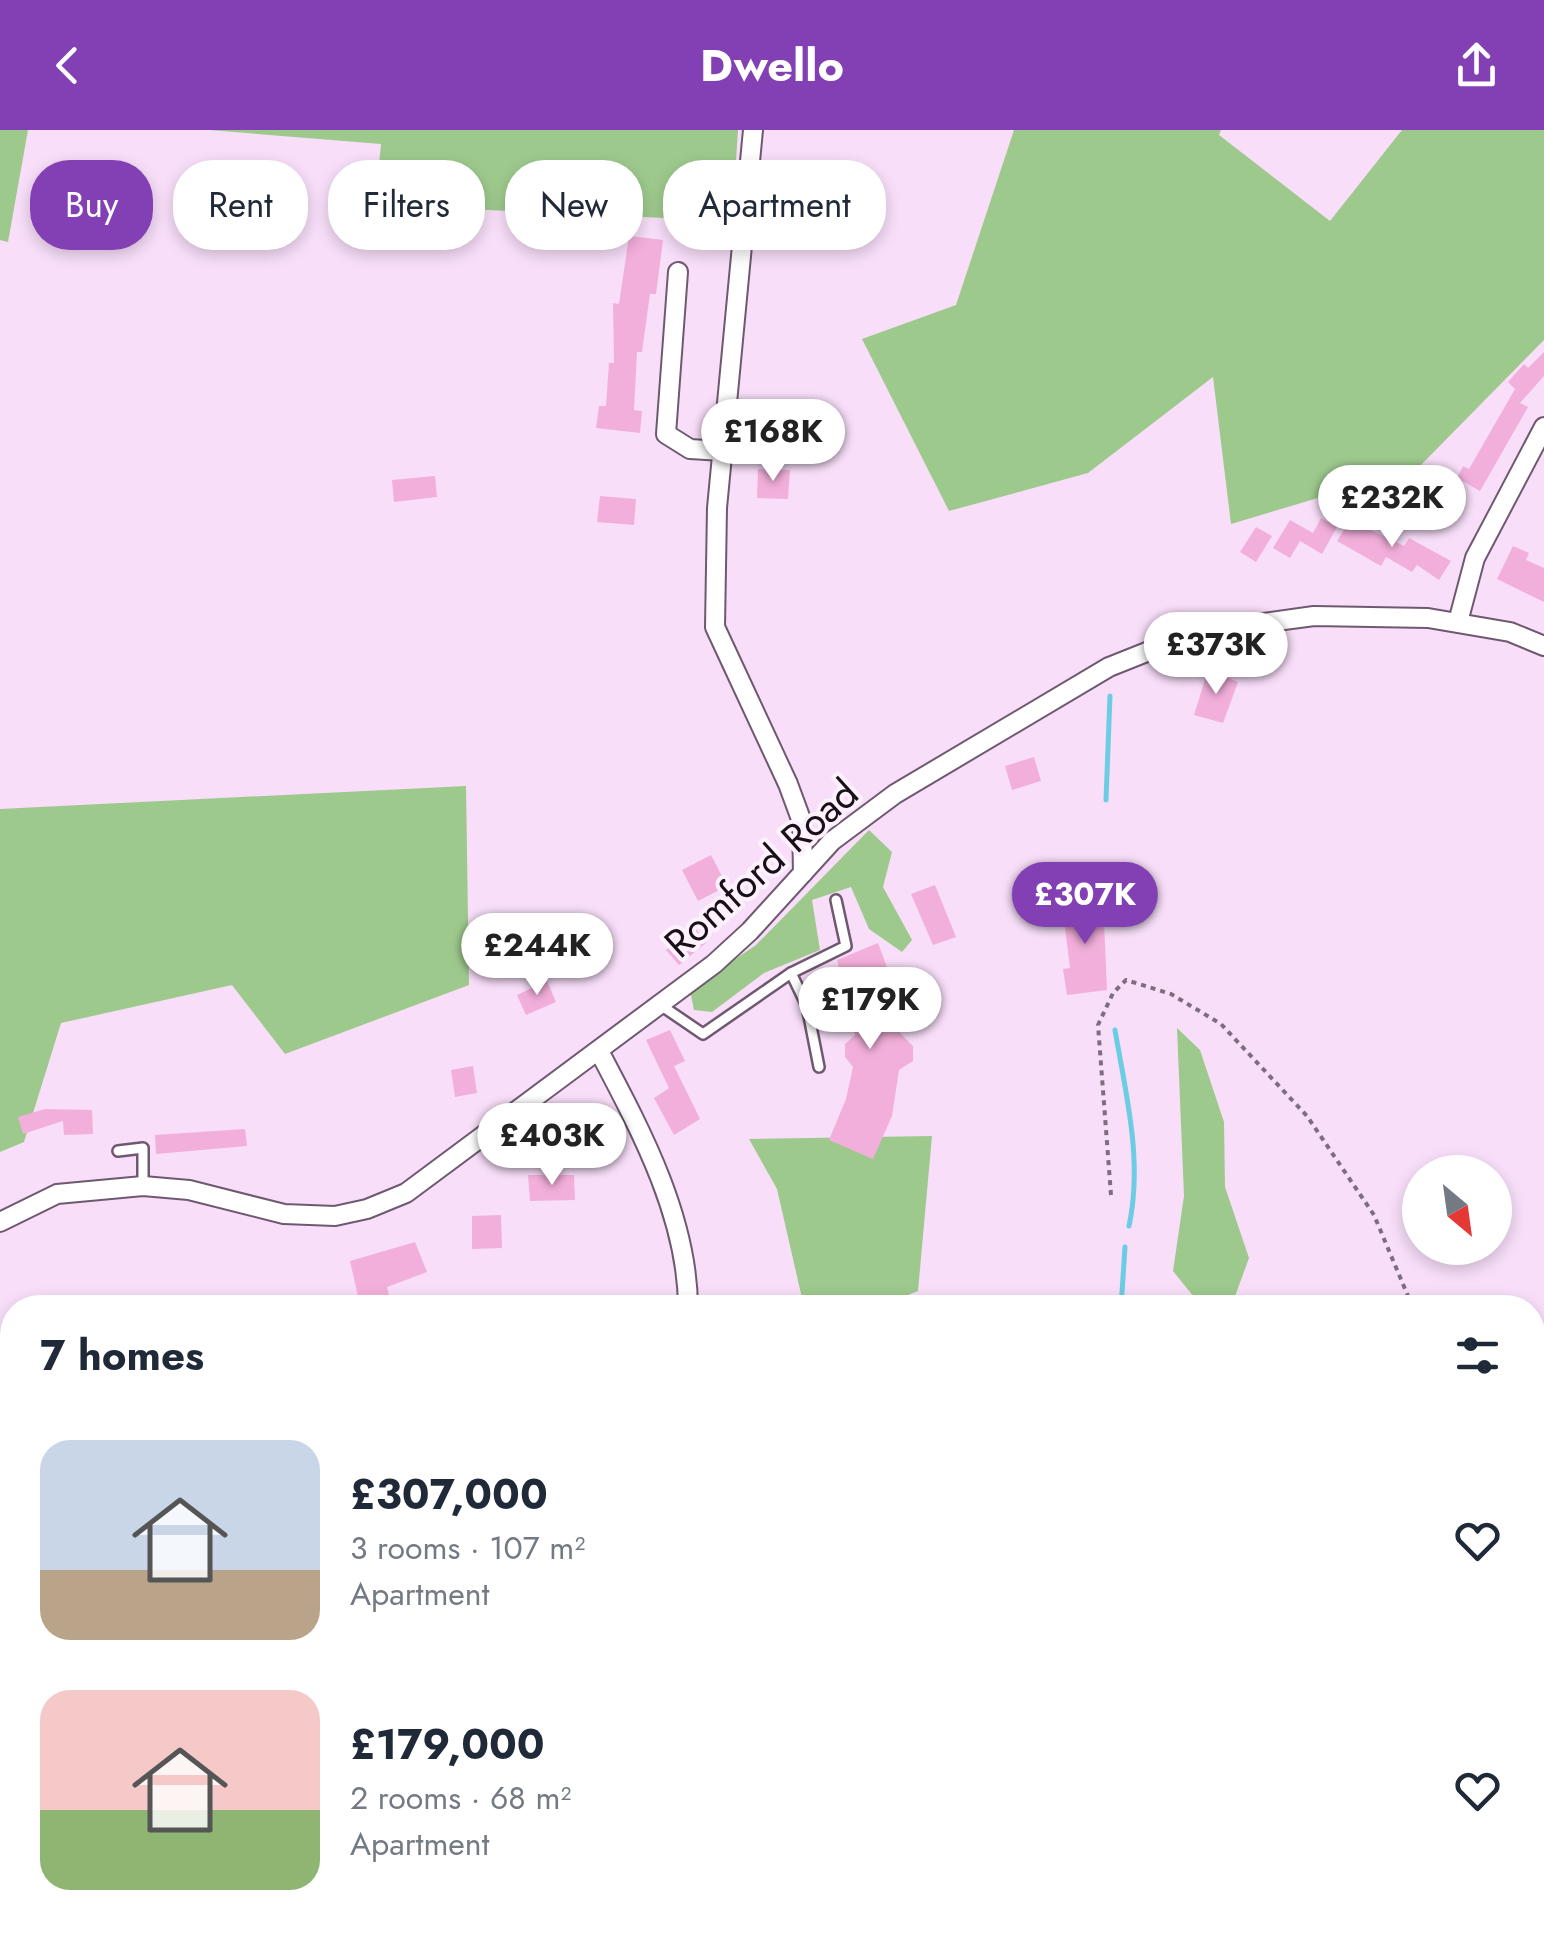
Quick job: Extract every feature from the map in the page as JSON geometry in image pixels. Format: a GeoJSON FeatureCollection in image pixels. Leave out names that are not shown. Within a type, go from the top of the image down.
{"type":"FeatureCollection","features":[{"type":"Feature","properties":{"kind":"street"},"geometry":{"type":"LineString","coordinates":[[753,130],[716,508],[715,627],[802,822],[804,874]]}},
{"type":"Feature","properties":{"kind":"street"},"geometry":{"type":"LineString","coordinates":[[678,272],[666,434],[690,449],[723,450]]}},
{"type":"Feature","properties":{"kind":"street"},"geometry":{"type":"LineString","coordinates":[[1458,622],[1475,558],[1544,427]]}},
{"type":"Feature","properties":{"kind":"street","name":"Romford Road"},"geometry":{"type":"LineString","coordinates":[[0,1222],[7,1215],[57,1194],[143,1186],[219,1196],[284,1214],[335,1216],[368,1209],[406,1194],[599,1051],[750,931],[832,841],[895,794],[1109,667],[1196,632],[1314,616],[1458,622],[1510,632],[1544,646]]}},
{"type":"Feature","properties":{"kind":"street"},"geometry":{"type":"LineString","coordinates":[[599,1051],[641,1130],[686,1264],[687,1295]]}},
{"type":"Feature","properties":{"kind":"lane"},"geometry":{"type":"LineString","coordinates":[[659,1004],[703,1034],[791,973],[846,946],[836,900]]}},
{"type":"Feature","properties":{"kind":"lane"},"geometry":{"type":"LineString","coordinates":[[791,973],[807,1006],[818,1067]]}},
{"type":"Feature","properties":{"kind":"lane"},"geometry":{"type":"LineString","coordinates":[[118,1151],[143,1148],[143,1186]]}},
{"type":"Feature","properties":{"kind":"path"},"geometry":{"type":"LineString","coordinates":[[1111,1196],[1097,1055],[1098,1025],[1113,993],[1126,980],[1171,994],[1221,1024],[1307,1116],[1374,1215],[1408,1295]]}},
{"type":"Feature","properties":{"kind":"green space"},"geometry":{"type":"Polygon","coordinates":[[[0,130],[28,130],[8,242],[0,240],[0,130]]]}},
{"type":"Feature","properties":{"kind":"green space"},"geometry":{"type":"Polygon","coordinates":[[[209,130],[738,130],[736,160],[663,160],[663,218],[643,217],[643,160],[505,160],[505,211],[485,210],[485,160],[379,160],[381,144],[209,130]]]}},
{"type":"Feature","properties":{"kind":"green space"},"geometry":{"type":"Polygon","coordinates":[[[1014,130],[1221,130],[1219,135],[1330,221],[1402,130],[1544,130],[1544,340],[1418,468],[1231,524],[1213,377],[1088,473],[949,511],[862,339],[956,305],[1014,130]]]}},
{"type":"Feature","properties":{"kind":"green space"},"geometry":{"type":"Polygon","coordinates":[[[466,786],[469,985],[285,1054],[232,985],[61,1023],[24,1142],[0,1152],[0,809],[466,786]]]}},
{"type":"Feature","properties":{"kind":"green space"},"geometry":{"type":"Polygon","coordinates":[[[869,830],[892,852],[883,887],[912,940],[902,952],[869,929],[851,887],[812,900],[820,950],[764,973],[712,1012],[694,1010],[690,990],[756,945],[869,830]]]}},
{"type":"Feature","properties":{"kind":"green space"},"geometry":{"type":"Polygon","coordinates":[[[1177,1028],[1200,1050],[1224,1122],[1225,1187],[1249,1258],[1235,1295],[1192,1295],[1173,1271],[1184,1196],[1177,1028]]]}},
{"type":"Feature","properties":{"kind":"green space"},"geometry":{"type":"Polygon","coordinates":[[[932,1136],[918,1291],[908,1295],[801,1295],[777,1189],[749,1139],[932,1136]]]}},
{"type":"Feature","properties":{"kind":"building"},"geometry":{"type":"Polygon","coordinates":[[[643,238],[663,240],[656,294],[650,294],[642,352],[637,352],[634,410],[642,411],[640,433],[596,428],[599,406],[606,406],[609,363],[614,363],[613,303],[619,304],[627,250],[643,250],[643,238]]]}},
{"type":"Feature","properties":{"kind":"building"},"geometry":{"type":"Polygon","coordinates":[[[1544,352],[1544,376],[1520,403],[1528,407],[1480,491],[1457,478],[1463,466],[1469,469],[1515,389],[1508,382],[1524,364],[1528,368],[1544,352]]]}},
{"type":"Feature","properties":{"kind":"building"},"geometry":{"type":"Polygon","coordinates":[[[758,469],[790,470],[788,499],[757,498],[758,469]]]}},
{"type":"Feature","properties":{"kind":"building"},"geometry":{"type":"Polygon","coordinates":[[[435,476],[437,497],[394,502],[392,480],[435,476]]]}},
{"type":"Feature","properties":{"kind":"building"},"geometry":{"type":"Polygon","coordinates":[[[600,496],[636,499],[634,525],[597,522],[600,496]]]}},
{"type":"Feature","properties":{"kind":"building"},"geometry":{"type":"Polygon","coordinates":[[[1321,518],[1337,527],[1322,554],[1300,541],[1290,558],[1273,548],[1290,520],[1313,533],[1321,518]]]}},
{"type":"Feature","properties":{"kind":"building"},"geometry":{"type":"Polygon","coordinates":[[[1350,520],[1404,546],[1409,538],[1451,561],[1439,580],[1417,565],[1412,572],[1386,557],[1381,566],[1337,541],[1350,520]]]}},
{"type":"Feature","properties":{"kind":"building"},"geometry":{"type":"Polygon","coordinates":[[[1256,527],[1272,536],[1256,562],[1240,552],[1256,527]]]}},
{"type":"Feature","properties":{"kind":"building"},"geometry":{"type":"Polygon","coordinates":[[[1513,546],[1529,553],[1526,560],[1544,568],[1544,602],[1497,579],[1513,546]]]}},
{"type":"Feature","properties":{"kind":"building"},"geometry":{"type":"Polygon","coordinates":[[[1208,670],[1238,682],[1223,723],[1194,715],[1208,670]]]}},
{"type":"Feature","properties":{"kind":"building"},"geometry":{"type":"Polygon","coordinates":[[[1034,757],[1041,781],[1012,790],[1005,766],[1034,757]]]}},
{"type":"Feature","properties":{"kind":"building"},"geometry":{"type":"Polygon","coordinates":[[[711,855],[727,886],[698,901],[682,870],[711,855]]]}},
{"type":"Feature","properties":{"kind":"building"},"geometry":{"type":"Polygon","coordinates":[[[935,885],[956,937],[933,945],[911,894],[935,885]]]}},
{"type":"Feature","properties":{"kind":"building"},"geometry":{"type":"Polygon","coordinates":[[[1103,900],[1107,990],[1067,995],[1063,969],[1070,968],[1062,903],[1103,900]]]}},
{"type":"Feature","properties":{"kind":"building"},"geometry":{"type":"Polygon","coordinates":[[[694,927],[707,942],[679,965],[666,950],[694,927]]]}},
{"type":"Feature","properties":{"kind":"building"},"geometry":{"type":"Polygon","coordinates":[[[878,943],[895,989],[900,1033],[913,1046],[913,1061],[899,1070],[892,1116],[873,1159],[829,1140],[846,1099],[853,1067],[845,1057],[845,1044],[855,1035],[837,960],[878,943]]]}},
{"type":"Feature","properties":{"kind":"building"},"geometry":{"type":"Polygon","coordinates":[[[547,981],[556,1002],[526,1015],[517,995],[547,981]]]}},
{"type":"Feature","properties":{"kind":"building"},"geometry":{"type":"Polygon","coordinates":[[[670,1030],[685,1061],[674,1066],[700,1119],[674,1135],[654,1098],[669,1088],[646,1040],[670,1030]]]}},
{"type":"Feature","properties":{"kind":"building"},"geometry":{"type":"Polygon","coordinates":[[[473,1066],[477,1093],[455,1097],[451,1070],[473,1066]]]}},
{"type":"Feature","properties":{"kind":"building"},"geometry":{"type":"Polygon","coordinates":[[[45,1109],[92,1110],[93,1134],[64,1135],[63,1121],[23,1134],[18,1117],[45,1109]]]}},
{"type":"Feature","properties":{"kind":"building"},"geometry":{"type":"Polygon","coordinates":[[[245,1129],[247,1146],[156,1154],[155,1135],[245,1129]]]}},
{"type":"Feature","properties":{"kind":"building"},"geometry":{"type":"Polygon","coordinates":[[[528,1175],[574,1175],[575,1200],[530,1201],[528,1175]]]}},
{"type":"Feature","properties":{"kind":"building"},"geometry":{"type":"Polygon","coordinates":[[[501,1215],[502,1248],[472,1249],[472,1216],[501,1215]]]}},
{"type":"Feature","properties":{"kind":"building"},"geometry":{"type":"Polygon","coordinates":[[[415,1242],[427,1272],[387,1287],[389,1295],[358,1295],[350,1261],[415,1242]]]}},
{"type":"Feature","properties":{"kind":"waterway"},"geometry":{"type":"LineString","coordinates":[[1106,800],[1110,696]]}},
{"type":"Feature","properties":{"kind":"waterway"},"geometry":{"type":"LineString","coordinates":[[1115,1030],[1134,1152],[1129,1226]]}},
{"type":"Feature","properties":{"kind":"waterway"},"geometry":{"type":"LineString","coordinates":[[1122,1295],[1125,1247]]}}]}
